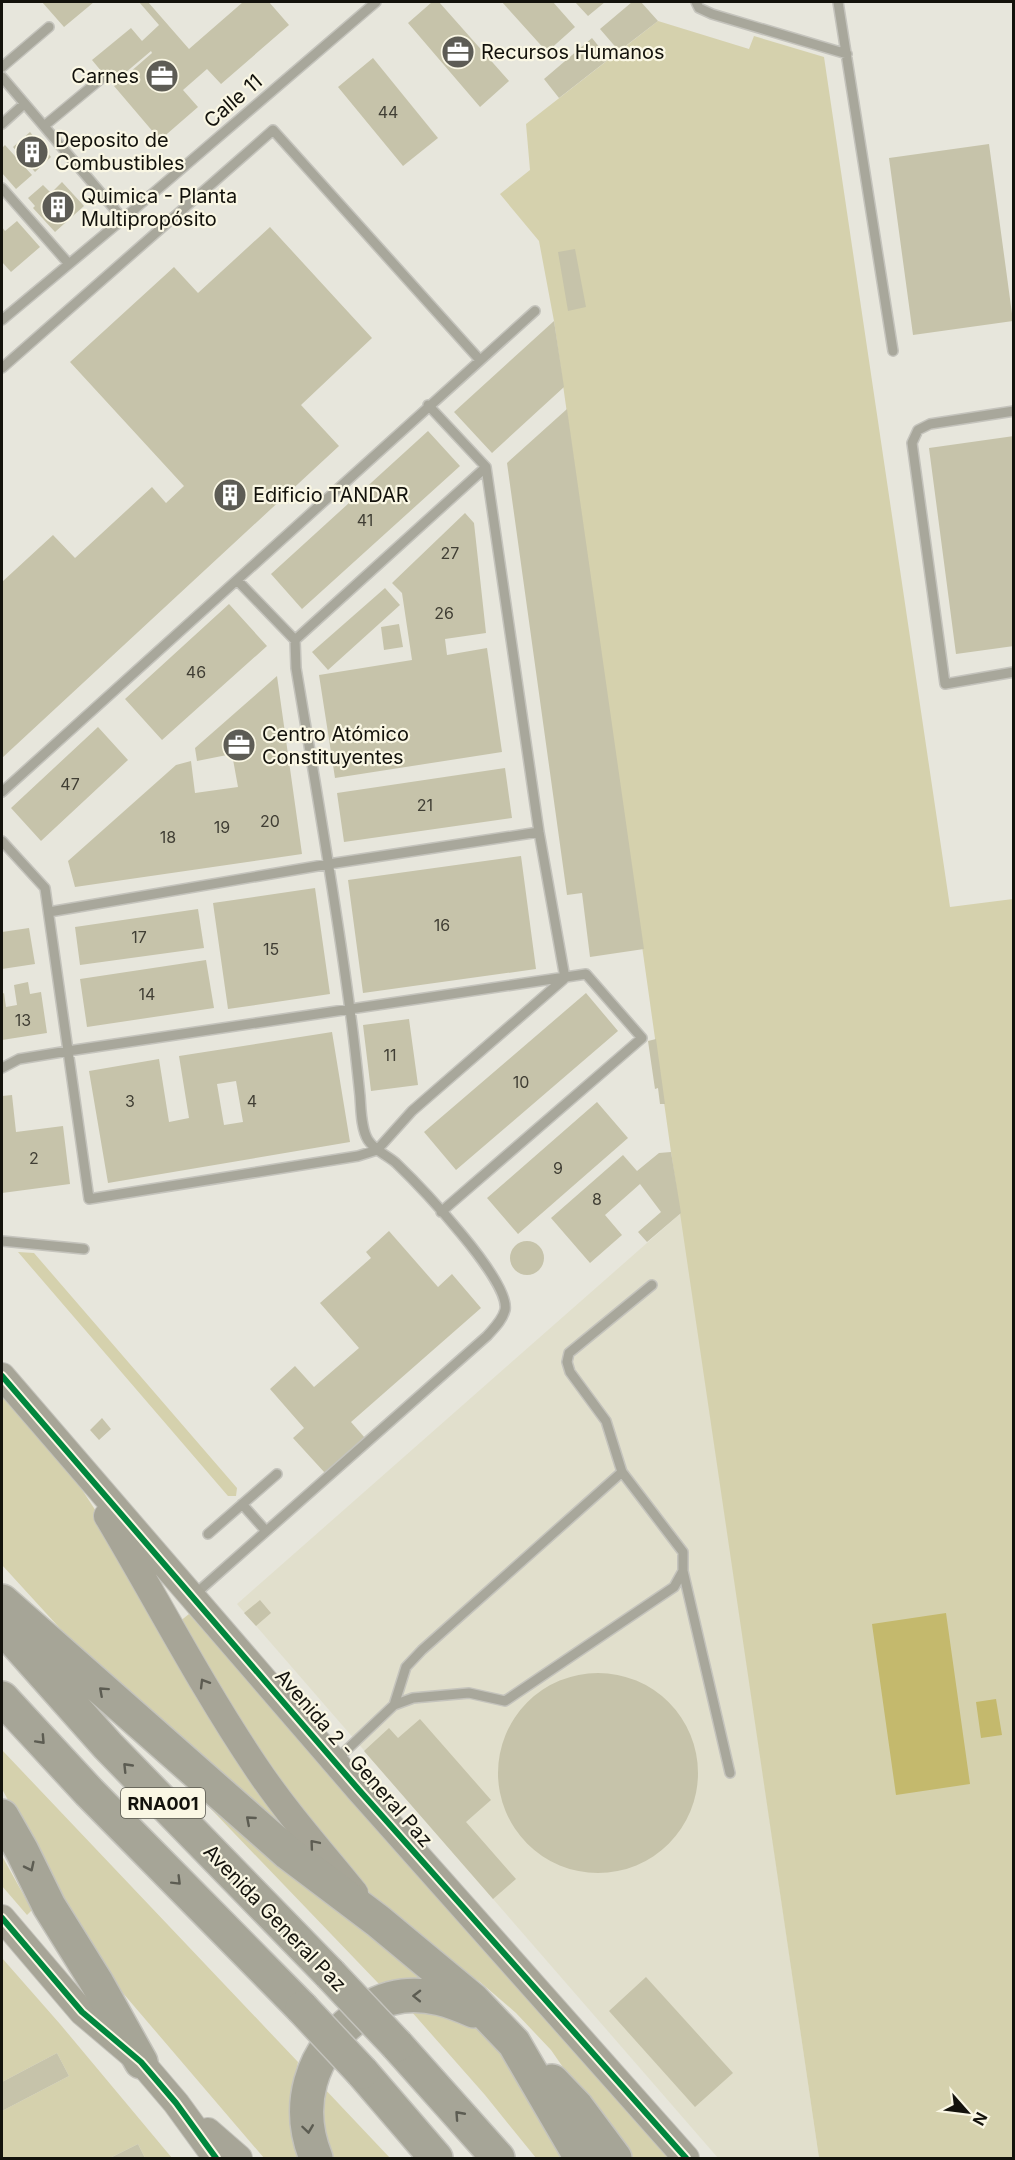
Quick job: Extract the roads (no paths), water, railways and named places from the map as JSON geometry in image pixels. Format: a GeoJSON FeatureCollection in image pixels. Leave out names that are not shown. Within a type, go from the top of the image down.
{"type":"FeatureCollection","features":[{"type":"Feature","properties":{"kind":"highway"},"geometry":{"type":"LineString","coordinates":[[2,1601],[288,1853],[378,1921],[462,1990],[508,2037],[521,2054],[581,2158]]}},
{"type":"Feature","properties":{"kind":"highway","name":"Avenida General Paz"},"geometry":{"type":"LineString","coordinates":[[2,1626],[108,1746],[330,1974],[498,2158]]}},
{"type":"Feature","properties":{"kind":"highway","name":"RNA001"},"geometry":{"type":"LineString","coordinates":[[2,1698],[89,1792],[302,2008],[436,2158]]}},
{"type":"Feature","properties":{"kind":"highway"},"geometry":{"type":"LineString","coordinates":[[2,1816],[49,1906],[97,1983],[141,2062]]}},
{"type":"Feature","properties":{"kind":"highway"},"geometry":{"type":"LineString","coordinates":[[316,2158],[311,2145],[307,2119],[310,2085],[327,2046],[360,2014],[386,2000],[415,1995],[445,1999],[478,2012],[491,2021]]}},
{"type":"Feature","properties":{"kind":"highway"},"geometry":{"type":"LineString","coordinates":[[521,2054],[566,2094],[615,2158]]}},
{"type":"Feature","properties":{"kind":"street","name":"Avenida 2 - General Paz"},"geometry":{"type":"LineString","coordinates":[[2,1376],[334,1761],[687,2158]]}},
{"type":"Feature","properties":{"kind":"street"},"geometry":{"type":"LineString","coordinates":[[73,1458],[256,1768],[291,1817],[378,1921]]}},
{"type":"Feature","properties":{"kind":"street"},"geometry":{"type":"LineString","coordinates":[[2,1918],[82,2012],[141,2062],[176,2103],[216,2158]]}},
{"type":"Feature","properties":{"kind":"street"},"geometry":{"type":"LineString","coordinates":[[176,2103],[239,2158]]}},
{"type":"Feature","properties":{"kind":"lane","name":"Calle 11"},"geometry":{"type":"LineString","coordinates":[[2,320],[123,219],[373,2]]}},
{"type":"Feature","properties":{"kind":"lane"},"geometry":{"type":"LineString","coordinates":[[696,2],[699,8],[712,14],[847,54]]}},
{"type":"Feature","properties":{"kind":"lane"},"geometry":{"type":"LineString","coordinates":[[838,2],[893,351]]}},
{"type":"Feature","properties":{"kind":"lane"},"geometry":{"type":"LineString","coordinates":[[2,67],[49,27]]}},
{"type":"Feature","properties":{"kind":"lane"},"geometry":{"type":"LineString","coordinates":[[2,77],[123,219]]}},
{"type":"Feature","properties":{"kind":"lane"},"geometry":{"type":"LineString","coordinates":[[44,126],[102,78]]}},
{"type":"Feature","properties":{"kind":"lane"},"geometry":{"type":"LineString","coordinates":[[2,124],[24,104]]}},
{"type":"Feature","properties":{"kind":"lane"},"geometry":{"type":"LineString","coordinates":[[2,368],[273,130],[479,359]]}},
{"type":"Feature","properties":{"kind":"lane"},"geometry":{"type":"LineString","coordinates":[[2,188],[69,264]]}},
{"type":"Feature","properties":{"kind":"lane"},"geometry":{"type":"LineString","coordinates":[[2,792],[535,310]]}},
{"type":"Feature","properties":{"kind":"lane"},"geometry":{"type":"LineString","coordinates":[[428,405],[486,467],[539,832],[566,978]]}},
{"type":"Feature","properties":{"kind":"lane"},"geometry":{"type":"LineString","coordinates":[[1014,411],[930,424],[918,430],[912,443],[945,684],[1014,672]]}},
{"type":"Feature","properties":{"kind":"lane"},"geometry":{"type":"LineString","coordinates":[[295,640],[486,467]]}},
{"type":"Feature","properties":{"kind":"lane"},"geometry":{"type":"LineString","coordinates":[[192,1597],[478,1344],[499,1322],[505,1310],[504,1296],[489,1268],[412,1178],[367,1139],[362,1116],[329,864],[296,668],[295,640],[237,580]]}},
{"type":"Feature","properties":{"kind":"lane"},"geometry":{"type":"LineString","coordinates":[[49,912],[329,864],[539,832]]}},
{"type":"Feature","properties":{"kind":"lane"},"geometry":{"type":"LineString","coordinates":[[2,841],[45,888],[89,1199],[358,1156],[377,1150],[412,1112],[566,978]]}},
{"type":"Feature","properties":{"kind":"lane"},"geometry":{"type":"LineString","coordinates":[[2,1068],[18,1059],[586,974],[642,1038],[441,1212]]}},
{"type":"Feature","properties":{"kind":"lane"},"geometry":{"type":"LineString","coordinates":[[2,1241],[84,1249]]}},
{"type":"Feature","properties":{"kind":"lane"},"geometry":{"type":"LineString","coordinates":[[652,1285],[569,1353],[567,1362],[570,1372],[606,1421],[622,1472],[683,1552],[682,1571],[730,1773]]}},
{"type":"Feature","properties":{"kind":"lane"},"geometry":{"type":"LineString","coordinates":[[394,1705],[406,1667],[422,1650],[622,1472]]}},
{"type":"Feature","properties":{"kind":"lane"},"geometry":{"type":"LineString","coordinates":[[208,1534],[277,1474]]}},
{"type":"Feature","properties":{"kind":"lane"},"geometry":{"type":"LineString","coordinates":[[242,1504],[266,1531]]}},
{"type":"Feature","properties":{"kind":"lane"},"geometry":{"type":"LineString","coordinates":[[334,1761],[394,1705],[414,1698],[469,1693],[505,1701],[674,1587],[682,1571]]}},
{"type":"Feature","properties":{"kind":"place","name":"Recursos Humanos"},"geometry":{"type":"Point","coordinates":[458,52]}},
{"type":"Feature","properties":{"kind":"place","name":"Carnes"},"geometry":{"type":"Point","coordinates":[162,76]}},
{"type":"Feature","properties":{"kind":"place","name":"Deposito de Combustibles"},"geometry":{"type":"Point","coordinates":[32,152]}},
{"type":"Feature","properties":{"kind":"place","name":"Quimica - Planta Multipropósito"},"geometry":{"type":"Point","coordinates":[58,207]}},
{"type":"Feature","properties":{"kind":"place","name":"Edificio TANDAR"},"geometry":{"type":"Point","coordinates":[230,495]}},
{"type":"Feature","properties":{"kind":"place","name":"Centro Atómico Constituyentes"},"geometry":{"type":"Point","coordinates":[239,745]}}]}
